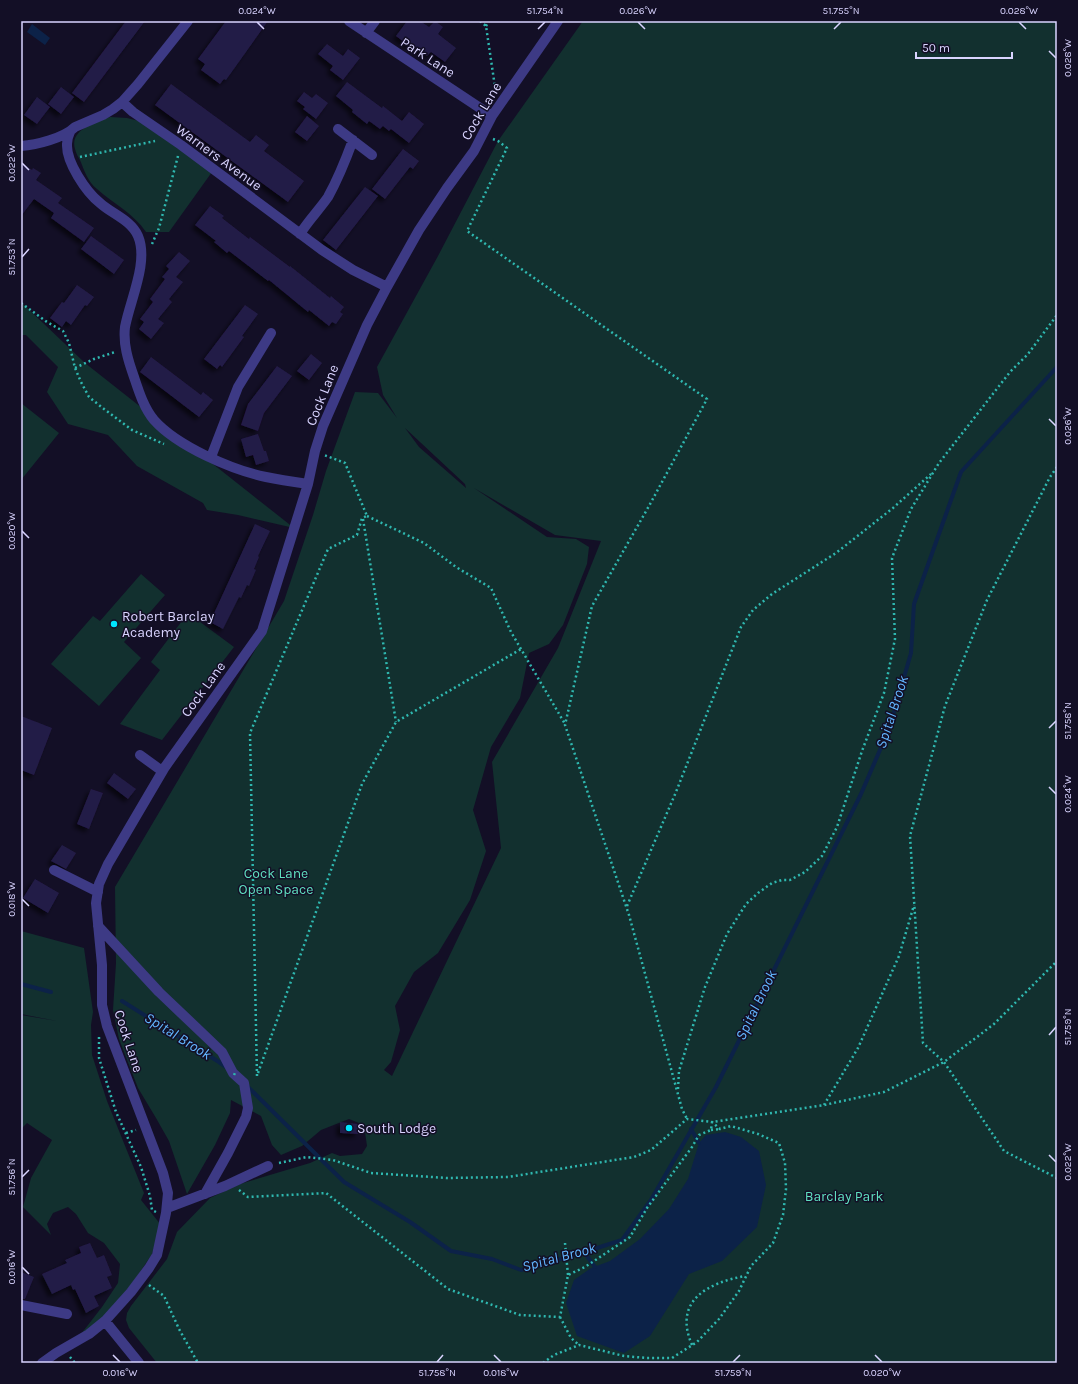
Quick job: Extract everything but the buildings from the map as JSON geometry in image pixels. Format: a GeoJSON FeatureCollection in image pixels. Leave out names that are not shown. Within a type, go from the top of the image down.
{"type":"FeatureCollection","features":[{"type":"Feature","properties":{"kind":"street"},"geometry":{"type":"LineString","coordinates":[[21,146],[52,139],[70,132],[75,127],[113,109],[122,102],[138,84],[188,21]]}},
{"type":"Feature","properties":{"kind":"street","name":"Park Lane"},"geometry":{"type":"LineString","coordinates":[[348,21],[492,116]]}},
{"type":"Feature","properties":{"kind":"street"},"geometry":{"type":"LineString","coordinates":[[366,33],[375,21]]}},
{"type":"Feature","properties":{"kind":"street","name":"Cock Lane"},"geometry":{"type":"LineString","coordinates":[[42,1363],[52,1355],[89,1334],[105,1321],[141,1280],[158,1255],[167,1210],[168,1193],[163,1173],[107,1026],[102,1005],[102,965],[96,903],[100,884],[108,864],[162,771],[262,631],[308,484],[315,451],[323,426],[353,355],[387,286],[419,230],[474,151],[492,116],[558,21]]}},
{"type":"Feature","properties":{"kind":"street","name":"Warners Avenue"},"geometry":{"type":"LineString","coordinates":[[122,102],[340,263],[387,286]]}},
{"type":"Feature","properties":{"kind":"street"},"geometry":{"type":"LineString","coordinates":[[338,129],[372,155]]}},
{"type":"Feature","properties":{"kind":"street"},"geometry":{"type":"LineString","coordinates":[[70,132],[67,145],[70,159],[81,181],[93,197],[106,208],[123,218],[136,231],[141,244],[141,266],[127,319],[125,349],[146,409],[154,420],[172,436],[211,457],[254,474],[308,484]]}},
{"type":"Feature","properties":{"kind":"street"},"geometry":{"type":"LineString","coordinates":[[300,234],[334,185],[353,140]]}},
{"type":"Feature","properties":{"kind":"street"},"geometry":{"type":"LineString","coordinates":[[211,457],[238,387],[271,333]]}},
{"type":"Feature","properties":{"kind":"street"},"geometry":{"type":"LineString","coordinates":[[140,755],[162,771]]}},
{"type":"Feature","properties":{"kind":"street"},"geometry":{"type":"LineString","coordinates":[[54,870],[98,892]]}},
{"type":"Feature","properties":{"kind":"street"},"geometry":{"type":"LineString","coordinates":[[98,926],[159,992],[222,1052],[234,1074],[244,1083],[248,1108],[246,1117],[228,1153],[204,1194]]}},
{"type":"Feature","properties":{"kind":"street"},"geometry":{"type":"LineString","coordinates":[[167,1210],[268,1166]]}},
{"type":"Feature","properties":{"kind":"street"},"geometry":{"type":"LineString","coordinates":[[21,1304],[67,1314]]}},
{"type":"Feature","properties":{"kind":"street"},"geometry":{"type":"LineString","coordinates":[[105,1321],[139,1363]]}},
{"type":"Feature","properties":{"kind":"path"},"geometry":{"type":"LineString","coordinates":[[480,21],[486,26]]}},
{"type":"Feature","properties":{"kind":"path"},"geometry":{"type":"LineString","coordinates":[[489,21],[486,26],[495,87],[494,94]]}},
{"type":"Feature","properties":{"kind":"path"},"geometry":{"type":"LineString","coordinates":[[482,135],[498,141],[507,148],[467,231],[707,399],[649,506],[592,606],[565,725]]}},
{"type":"Feature","properties":{"kind":"path"},"geometry":{"type":"LineString","coordinates":[[70,159],[169,138]]}},
{"type":"Feature","properties":{"kind":"path"},"geometry":{"type":"LineString","coordinates":[[142,255],[154,240],[159,228],[181,145]]}},
{"type":"Feature","properties":{"kind":"path"},"geometry":{"type":"LineString","coordinates":[[677,1093],[679,1071],[705,987],[727,934],[746,904],[758,894],[772,883],[782,880],[790,880],[805,872],[822,856],[837,827],[862,752],[884,693],[895,639],[892,558],[911,509],[944,455],[1010,372],[1028,354],[1057,315]]}},
{"type":"Feature","properties":{"kind":"path"},"geometry":{"type":"LineString","coordinates":[[75,368],[94,359],[125,349]]}},
{"type":"Feature","properties":{"kind":"path"},"geometry":{"type":"LineString","coordinates":[[315,451],[345,463],[367,516],[424,543],[456,567],[490,588],[511,632],[565,725],[626,907],[682,1112],[687,1119]]}},
{"type":"Feature","properties":{"kind":"path"},"geometry":{"type":"LineString","coordinates":[[1057,467],[1050,477],[987,600],[945,706],[910,836],[923,1043],[944,1062],[1004,1151],[1057,1178]]}},
{"type":"Feature","properties":{"kind":"path"},"geometry":{"type":"LineString","coordinates":[[626,907],[676,792],[741,627],[753,610],[772,594],[836,553],[893,508],[934,470]]}},
{"type":"Feature","properties":{"kind":"path"},"geometry":{"type":"LineString","coordinates":[[362,518],[367,516]]}},
{"type":"Feature","properties":{"kind":"path"},"geometry":{"type":"LineString","coordinates":[[362,518],[357,535],[328,549],[250,733],[257,1076],[362,784],[396,722],[521,649]]}},
{"type":"Feature","properties":{"kind":"path"},"geometry":{"type":"LineString","coordinates":[[362,518],[396,722]]}},
{"type":"Feature","properties":{"kind":"path"},"geometry":{"type":"LineString","coordinates":[[824,1105],[858,1048],[899,956],[914,903]]}},
{"type":"Feature","properties":{"kind":"path"},"geometry":{"type":"LineString","coordinates":[[268,1166],[307,1157],[333,1160],[372,1173],[447,1178],[508,1177],[634,1157],[651,1150],[687,1119],[712,1122],[824,1105],[884,1092],[944,1062],[994,1024],[1057,960]]}},
{"type":"Feature","properties":{"kind":"path"},"geometry":{"type":"LineString","coordinates":[[98,1030],[100,1058],[106,1079],[116,1112],[141,1167],[150,1196],[154,1219]]}},
{"type":"Feature","properties":{"kind":"path"},"geometry":{"type":"LineString","coordinates":[[712,1122],[720,1129]]}},
{"type":"Feature","properties":{"kind":"path"},"geometry":{"type":"LineString","coordinates":[[711,1130],[712,1122]]}},
{"type":"Feature","properties":{"kind":"path"},"geometry":{"type":"LineString","coordinates":[[565,1243],[568,1275],[560,1317],[571,1338],[579,1345],[624,1356],[672,1358],[697,1342],[719,1319],[739,1291],[751,1266],[773,1243],[783,1215],[786,1189],[785,1163],[779,1143],[758,1134],[731,1126],[711,1130],[699,1135],[692,1147],[647,1208],[630,1237],[585,1267],[568,1275]]}},
{"type":"Feature","properties":{"kind":"path"},"geometry":{"type":"LineString","coordinates":[[231,1183],[248,1197],[326,1193],[448,1289],[520,1315],[560,1317]]}},
{"type":"Feature","properties":{"kind":"path"},"geometry":{"type":"LineString","coordinates":[[154,1212],[167,1210]]}},
{"type":"Feature","properties":{"kind":"path"},"geometry":{"type":"LineString","coordinates":[[692,1346],[686,1332],[687,1315],[695,1298],[710,1286],[731,1278],[746,1276]]}},
{"type":"Feature","properties":{"kind":"path"},"geometry":{"type":"LineString","coordinates":[[141,1280],[164,1296],[179,1329],[198,1363]]}},
{"type":"Feature","properties":{"kind":"path"},"geometry":{"type":"LineString","coordinates":[[543,1363],[554,1355],[579,1345]]}},
{"type":"Feature","properties":{"kind":"green space"},"geometry":{"type":"Polygon","coordinates":[[[583,21],[1057,21],[1057,1363],[157,1363],[129,1328],[126,1320],[127,1313],[167,1259],[177,1232],[210,1198],[240,1184],[310,1163],[332,1153],[340,1156],[362,1154],[367,1146],[364,1125],[349,1119],[321,1130],[302,1146],[281,1155],[272,1145],[261,1116],[231,1100],[230,1113],[215,1145],[187,1194],[169,1141],[138,1088],[119,1039],[113,1010],[116,963],[115,887],[284,601],[326,471],[355,392],[378,393],[397,418],[383,395],[377,367],[438,256],[498,141],[583,21]],[[405,428],[419,447],[466,488],[465,484],[405,428]],[[474,488],[547,537],[576,539],[589,547],[587,564],[563,625],[549,644],[529,653],[520,698],[491,747],[473,810],[486,851],[470,900],[438,953],[414,972],[395,1006],[400,1030],[391,1062],[384,1070],[392,1076],[501,848],[492,762],[558,648],[601,541],[555,535],[474,488]]]}},
{"type":"Feature","properties":{"kind":"green space"},"geometry":{"type":"Polygon","coordinates":[[[110,117],[127,118],[143,122],[212,172],[169,232],[146,232],[135,219],[94,186],[87,176],[76,153],[74,142],[76,136],[85,127],[110,117]]]}},
{"type":"Feature","properties":{"kind":"green space"},"geometry":{"type":"Polygon","coordinates":[[[21,302],[85,363],[294,528],[238,515],[207,510],[203,503],[137,466],[108,435],[68,424],[47,392],[58,367],[26,335],[21,335],[21,302]]]}},
{"type":"Feature","properties":{"kind":"green space"},"geometry":{"type":"Polygon","coordinates":[[[21,403],[59,433],[21,480],[21,403]]]}},
{"type":"Feature","properties":{"kind":"green space"},"geometry":{"type":"Polygon","coordinates":[[[141,574],[165,595],[124,642],[141,658],[99,706],[51,664],[93,616],[100,621],[141,574]]]}},
{"type":"Feature","properties":{"kind":"green space"},"geometry":{"type":"Polygon","coordinates":[[[188,613],[234,647],[162,740],[120,724],[160,670],[151,662],[188,613]]]}},
{"type":"Feature","properties":{"kind":"green space"},"geometry":{"type":"Polygon","coordinates":[[[21,931],[84,948],[93,1012],[91,1025],[92,1055],[107,1101],[144,1193],[141,1200],[161,1225],[152,1254],[132,1284],[98,1323],[81,1334],[118,1283],[120,1264],[104,1243],[88,1233],[76,1214],[68,1207],[53,1213],[47,1224],[51,1235],[23,1207],[31,1178],[52,1140],[27,1123],[21,1129],[21,1015],[57,1021],[21,1014],[21,931]]]}},
{"type":"Feature","properties":{"kind":"water"},"geometry":{"type":"Polygon","coordinates":[[[32,24],[50,38],[45,45],[27,32],[32,24]]]}},
{"type":"Feature","properties":{"kind":"water"},"geometry":{"type":"Polygon","coordinates":[[[725,1132],[741,1137],[759,1151],[766,1185],[757,1227],[722,1261],[689,1274],[650,1336],[624,1353],[577,1336],[566,1303],[574,1280],[591,1268],[610,1261],[640,1239],[669,1209],[688,1179],[699,1143],[706,1135],[725,1132]]]}},
{"type":"Feature","properties":{"kind":"waterway","name":"Spital Brook"},"geometry":{"type":"LineString","coordinates":[[247,1086],[344,1182],[410,1222],[451,1251],[492,1259],[521,1270],[622,1240],[651,1200],[716,1087],[861,794],[889,729],[911,653],[914,604],[961,472],[1057,367]]}},
{"type":"Feature","properties":{"kind":"waterway","name":"Spital Brook"},"geometry":{"type":"LineString","coordinates":[[21,984],[51,992]]}},
{"type":"Feature","properties":{"kind":"waterway","name":"Spital Brook"},"geometry":{"type":"LineString","coordinates":[[122,1001],[226,1067]]}},
{"type":"Feature","properties":{"kind":"waterway"},"geometry":{"type":"LineString","coordinates":[[691,1129],[699,1143]]}},
{"type":"Feature","properties":{"kind":"waterway"},"geometry":{"type":"LineString","coordinates":[[584,1252],[595,1267]]}},
{"type":"Feature","properties":{"kind":"place","name":"Robert Barclay Academy"},"geometry":{"type":"Point","coordinates":[114,624]}},
{"type":"Feature","properties":{"kind":"place","name":"South Lodge"},"geometry":{"type":"Point","coordinates":[349,1128]}},
{"type":"Feature","properties":{"kind":"park label","name":"Cock Lane Open Space"},"geometry":{"type":"Point","coordinates":[276,882]}},
{"type":"Feature","properties":{"kind":"park label","name":"Barclay Park"},"geometry":{"type":"Point","coordinates":[844,1196]}}]}
